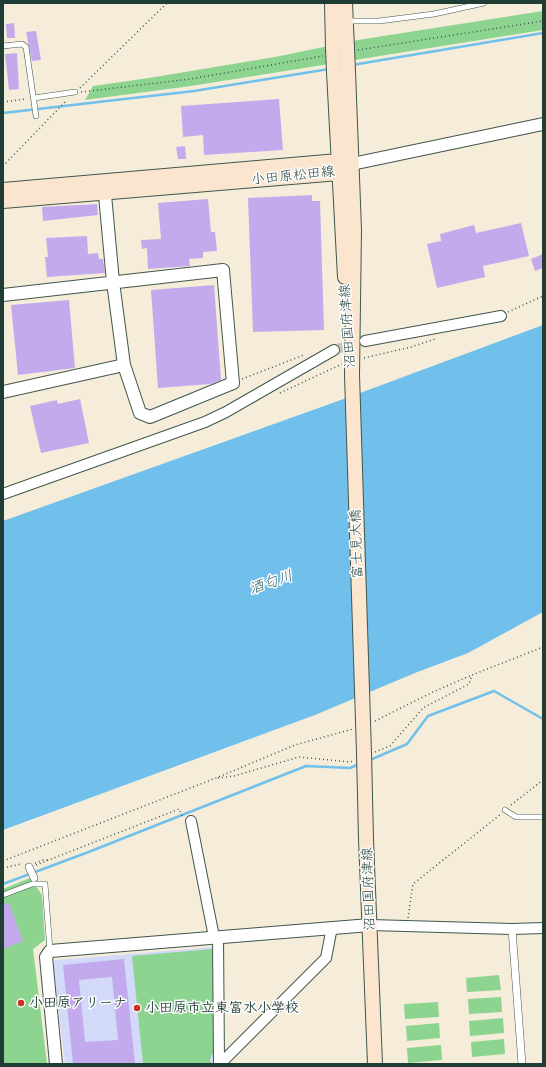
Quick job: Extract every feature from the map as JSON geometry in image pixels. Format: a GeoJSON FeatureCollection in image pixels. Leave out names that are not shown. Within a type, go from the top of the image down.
{"type":"FeatureCollection","features":[{"type":"Feature","properties":{"kind":"main road","name":"沼田国府津線"},"geometry":{"type":"LineString","coordinates":[[332,3],[340,51],[344,275],[352,375]]}},
{"type":"Feature","properties":{"kind":"main road","name":"沼田国府津線"},"geometry":{"type":"LineString","coordinates":[[340,51],[346,21],[346,3]]}},
{"type":"Feature","properties":{"kind":"main road","name":"沼田国府津線"},"geometry":{"type":"LineString","coordinates":[[343,166],[354,230],[352,375]]}},
{"type":"Feature","properties":{"kind":"main road","name":"小田原松田線"},"geometry":{"type":"LineString","coordinates":[[3,190],[105,186],[343,166]]}},
{"type":"Feature","properties":{"kind":"main road","name":"小田原松田線"},"geometry":{"type":"LineString","coordinates":[[3,201],[105,186]]}},
{"type":"Feature","properties":{"kind":"main road","name":"富士見大橋"},"geometry":{"type":"LineString","coordinates":[[352,375],[363,720]]}},
{"type":"Feature","properties":{"kind":"main road","name":"沼田国府津線"},"geometry":{"type":"LineString","coordinates":[[363,720],[363,756],[375,1064]]}},
{"type":"Feature","properties":{"kind":"street"},"geometry":{"type":"LineString","coordinates":[[343,166],[543,124]]}},
{"type":"Feature","properties":{"kind":"street"},"geometry":{"type":"LineString","coordinates":[[3,295],[113,282],[223,270],[233,383],[150,417],[140,413],[124,365],[113,282],[105,186]]}},
{"type":"Feature","properties":{"kind":"street"},"geometry":{"type":"LineString","coordinates":[[364,340],[501,316]]}},
{"type":"Feature","properties":{"kind":"street"},"geometry":{"type":"LineString","coordinates":[[3,494],[205,422],[226,412],[334,350]]}},
{"type":"Feature","properties":{"kind":"street"},"geometry":{"type":"LineString","coordinates":[[3,392],[124,365]]}},
{"type":"Feature","properties":{"kind":"street"},"geometry":{"type":"LineString","coordinates":[[192,821],[216,937],[220,1064]]}},
{"type":"Feature","properties":{"kind":"street"},"geometry":{"type":"LineString","coordinates":[[28,865],[34,878]]}},
{"type":"Feature","properties":{"kind":"street"},"geometry":{"type":"LineString","coordinates":[[56,1064],[46,957],[50,951],[370,925],[512,929],[543,928]]}},
{"type":"Feature","properties":{"kind":"street"},"geometry":{"type":"LineString","coordinates":[[220,1064],[326,958],[332,927]]}},
{"type":"Feature","properties":{"kind":"street"},"geometry":{"type":"LineString","coordinates":[[512,929],[522,1064]]}},
{"type":"Feature","properties":{"kind":"lane"},"geometry":{"type":"LineString","coordinates":[[346,21],[379,20],[434,14],[484,3]]}},
{"type":"Feature","properties":{"kind":"lane"},"geometry":{"type":"LineString","coordinates":[[3,46],[22,44],[26,47],[36,116]]}},
{"type":"Feature","properties":{"kind":"lane"},"geometry":{"type":"LineString","coordinates":[[34,98],[75,92]]}},
{"type":"Feature","properties":{"kind":"lane"},"geometry":{"type":"LineString","coordinates":[[505,810],[516,817],[543,817]]}},
{"type":"Feature","properties":{"kind":"lane"},"geometry":{"type":"LineString","coordinates":[[3,895],[32,884],[45,884],[50,951]]}},
{"type":"Feature","properties":{"kind":"path"},"geometry":{"type":"LineString","coordinates":[[75,92],[166,3]]}},
{"type":"Feature","properties":{"kind":"path"},"geometry":{"type":"LineString","coordinates":[[75,92],[190,79],[340,51],[543,21]]}},
{"type":"Feature","properties":{"kind":"path"},"geometry":{"type":"LineString","coordinates":[[3,102],[34,98]]}},
{"type":"Feature","properties":{"kind":"path"},"geometry":{"type":"LineString","coordinates":[[3,166],[70,98]]}},
{"type":"Feature","properties":{"kind":"path"},"geometry":{"type":"LineString","coordinates":[[501,316],[543,296]]}},
{"type":"Feature","properties":{"kind":"path"},"geometry":{"type":"LineString","coordinates":[[352,360],[411,347],[440,337]]}},
{"type":"Feature","properties":{"kind":"path"},"geometry":{"type":"LineString","coordinates":[[233,383],[304,356]]}},
{"type":"Feature","properties":{"kind":"path"},"geometry":{"type":"LineString","coordinates":[[3,861],[216,778],[295,745],[363,720],[383,718],[433,692],[543,647]]}},
{"type":"Feature","properties":{"kind":"path"},"geometry":{"type":"LineString","coordinates":[[216,778],[234,776],[300,757],[350,762],[390,746],[423,708],[469,684],[472,675]]}},
{"type":"Feature","properties":{"kind":"path"},"geometry":{"type":"LineString","coordinates":[[406,925],[413,884],[543,780]]}},
{"type":"Feature","properties":{"kind":"path"},"geometry":{"type":"LineString","coordinates":[[3,868],[28,865],[50,860],[179,809],[180,811]]}},
{"type":"Feature","properties":{"kind":"path"},"geometry":{"type":"LineString","coordinates":[[28,865],[43,860],[50,860]]}},
{"type":"Feature","properties":{"kind":"shaded area","name":"小田原市立東富水小学校"},"geometry":{"type":"Polygon","coordinates":[[[215,947],[216,1054],[214,1064],[65,1064],[53,962],[56,960],[215,947]]]}},
{"type":"Feature","properties":{"kind":"green space"},"geometry":{"type":"Polygon","coordinates":[[[543,11],[543,30],[191,86],[85,100],[93,86],[275,57],[358,40],[543,11]]]}},
{"type":"Feature","properties":{"kind":"green space","name":"小田原アリーナ"},"geometry":{"type":"Polygon","coordinates":[[[30,878],[42,895],[45,940],[33,949],[47,1064],[3,1064],[3,889],[30,878]]]}},
{"type":"Feature","properties":{"kind":"green space"},"geometry":{"type":"Polygon","coordinates":[[[212,949],[214,1051],[210,1059],[211,1064],[143,1064],[132,956],[212,949]]]}},
{"type":"Feature","properties":{"kind":"green space"},"geometry":{"type":"Polygon","coordinates":[[[499,975],[501,990],[467,992],[466,978],[499,975]]]}},
{"type":"Feature","properties":{"kind":"green space"},"geometry":{"type":"Polygon","coordinates":[[[501,997],[502,1012],[469,1014],[468,999],[501,997]]]}},
{"type":"Feature","properties":{"kind":"green space"},"geometry":{"type":"Polygon","coordinates":[[[438,1002],[439,1017],[405,1019],[404,1004],[438,1002]]]}},
{"type":"Feature","properties":{"kind":"green space"},"geometry":{"type":"Polygon","coordinates":[[[503,1018],[504,1033],[470,1036],[469,1021],[503,1018]]]}},
{"type":"Feature","properties":{"kind":"green space"},"geometry":{"type":"Polygon","coordinates":[[[439,1023],[440,1038],[407,1041],[406,1026],[439,1023]]]}},
{"type":"Feature","properties":{"kind":"green space"},"geometry":{"type":"Polygon","coordinates":[[[504,1039],[505,1054],[472,1057],[471,1042],[504,1039]]]}},
{"type":"Feature","properties":{"kind":"green space"},"geometry":{"type":"Polygon","coordinates":[[[441,1045],[442,1060],[408,1063],[407,1048],[441,1045]]]}},
{"type":"Feature","properties":{"kind":"water","name":"酒匂川"},"geometry":{"type":"Polygon","coordinates":[[[543,325],[543,612],[468,653],[415,673],[315,715],[3,830],[3,521],[352,396],[543,325]]]}},
{"type":"Feature","properties":{"kind":"building"},"geometry":{"type":"Polygon","coordinates":[[[14,23],[15,38],[7,38],[6,24],[14,23]]]}},
{"type":"Feature","properties":{"kind":"building"},"geometry":{"type":"Polygon","coordinates":[[[36,31],[41,60],[32,61],[26,32],[36,31]]]}},
{"type":"Feature","properties":{"kind":"building"},"geometry":{"type":"Polygon","coordinates":[[[17,53],[19,89],[9,90],[5,54],[17,53]]]}},
{"type":"Feature","properties":{"kind":"building"},"geometry":{"type":"Polygon","coordinates":[[[279,99],[283,150],[204,155],[203,135],[183,137],[181,106],[279,99]]]}},
{"type":"Feature","properties":{"kind":"building"},"geometry":{"type":"Polygon","coordinates":[[[185,146],[186,159],[178,159],[176,147],[185,146]]]}},
{"type":"Feature","properties":{"kind":"building"},"geometry":{"type":"Polygon","coordinates":[[[312,195],[312,201],[320,201],[324,330],[253,332],[248,198],[312,195]]]}},
{"type":"Feature","properties":{"kind":"building"},"geometry":{"type":"Polygon","coordinates":[[[208,199],[211,232],[215,232],[217,251],[203,252],[203,258],[189,259],[190,266],[148,269],[147,248],[142,249],[141,240],[161,239],[158,203],[208,199]]]}},
{"type":"Feature","properties":{"kind":"building"},"geometry":{"type":"Polygon","coordinates":[[[97,204],[98,215],[43,221],[42,207],[97,204]]]}},
{"type":"Feature","properties":{"kind":"building"},"geometry":{"type":"Polygon","coordinates":[[[521,223],[529,256],[483,266],[485,277],[437,288],[427,244],[441,241],[440,234],[474,225],[476,233],[521,223]]]}},
{"type":"Feature","properties":{"kind":"building"},"geometry":{"type":"Polygon","coordinates":[[[87,236],[88,254],[98,253],[99,259],[103,259],[105,273],[47,277],[45,257],[48,257],[46,238],[87,236]]]}},
{"type":"Feature","properties":{"kind":"building"},"geometry":{"type":"Polygon","coordinates":[[[543,254],[543,268],[535,271],[531,259],[543,254]]]}},
{"type":"Feature","properties":{"kind":"building"},"geometry":{"type":"Polygon","coordinates":[[[214,285],[221,380],[211,384],[158,388],[151,290],[214,285]]]}},
{"type":"Feature","properties":{"kind":"building"},"geometry":{"type":"Polygon","coordinates":[[[69,300],[75,368],[18,375],[11,305],[69,300]]]}},
{"type":"Feature","properties":{"kind":"building"},"geometry":{"type":"Polygon","coordinates":[[[80,399],[89,443],[41,453],[30,406],[57,400],[58,404],[80,399]]]}},
{"type":"Feature","properties":{"kind":"building"},"geometry":{"type":"Polygon","coordinates":[[[9,903],[23,941],[3,949],[3,905],[9,903]]]}},
{"type":"Feature","properties":{"kind":"building"},"geometry":{"type":"Polygon","coordinates":[[[124,959],[135,1064],[73,1064],[63,965],[124,959]],[[112,977],[79,980],[85,1042],[118,1040],[112,977]]]}},
{"type":"Feature","properties":{"kind":"waterway"},"geometry":{"type":"LineString","coordinates":[[352,65],[543,33]]}},
{"type":"Feature","properties":{"kind":"waterway"},"geometry":{"type":"LineString","coordinates":[[3,113],[194,91],[329,69]]}},
{"type":"Feature","properties":{"kind":"waterway"},"geometry":{"type":"LineString","coordinates":[[370,760],[407,744],[428,716],[494,691],[543,719]]}},
{"type":"Feature","properties":{"kind":"waterway"},"geometry":{"type":"LineString","coordinates":[[3,884],[86,853],[306,766],[350,768],[359,764]]}},
{"type":"Feature","properties":{"kind":"tunnel"},"geometry":{"type":"LineString","coordinates":[[334,350],[359,342]]}},
{"type":"Feature","properties":{"kind":"place","name":"小田原アリーナ"},"geometry":{"type":"Point","coordinates":[21,1003]}},
{"type":"Feature","properties":{"kind":"place","name":"小田原市立東富水小学校"},"geometry":{"type":"Point","coordinates":[137,1008]}}]}
